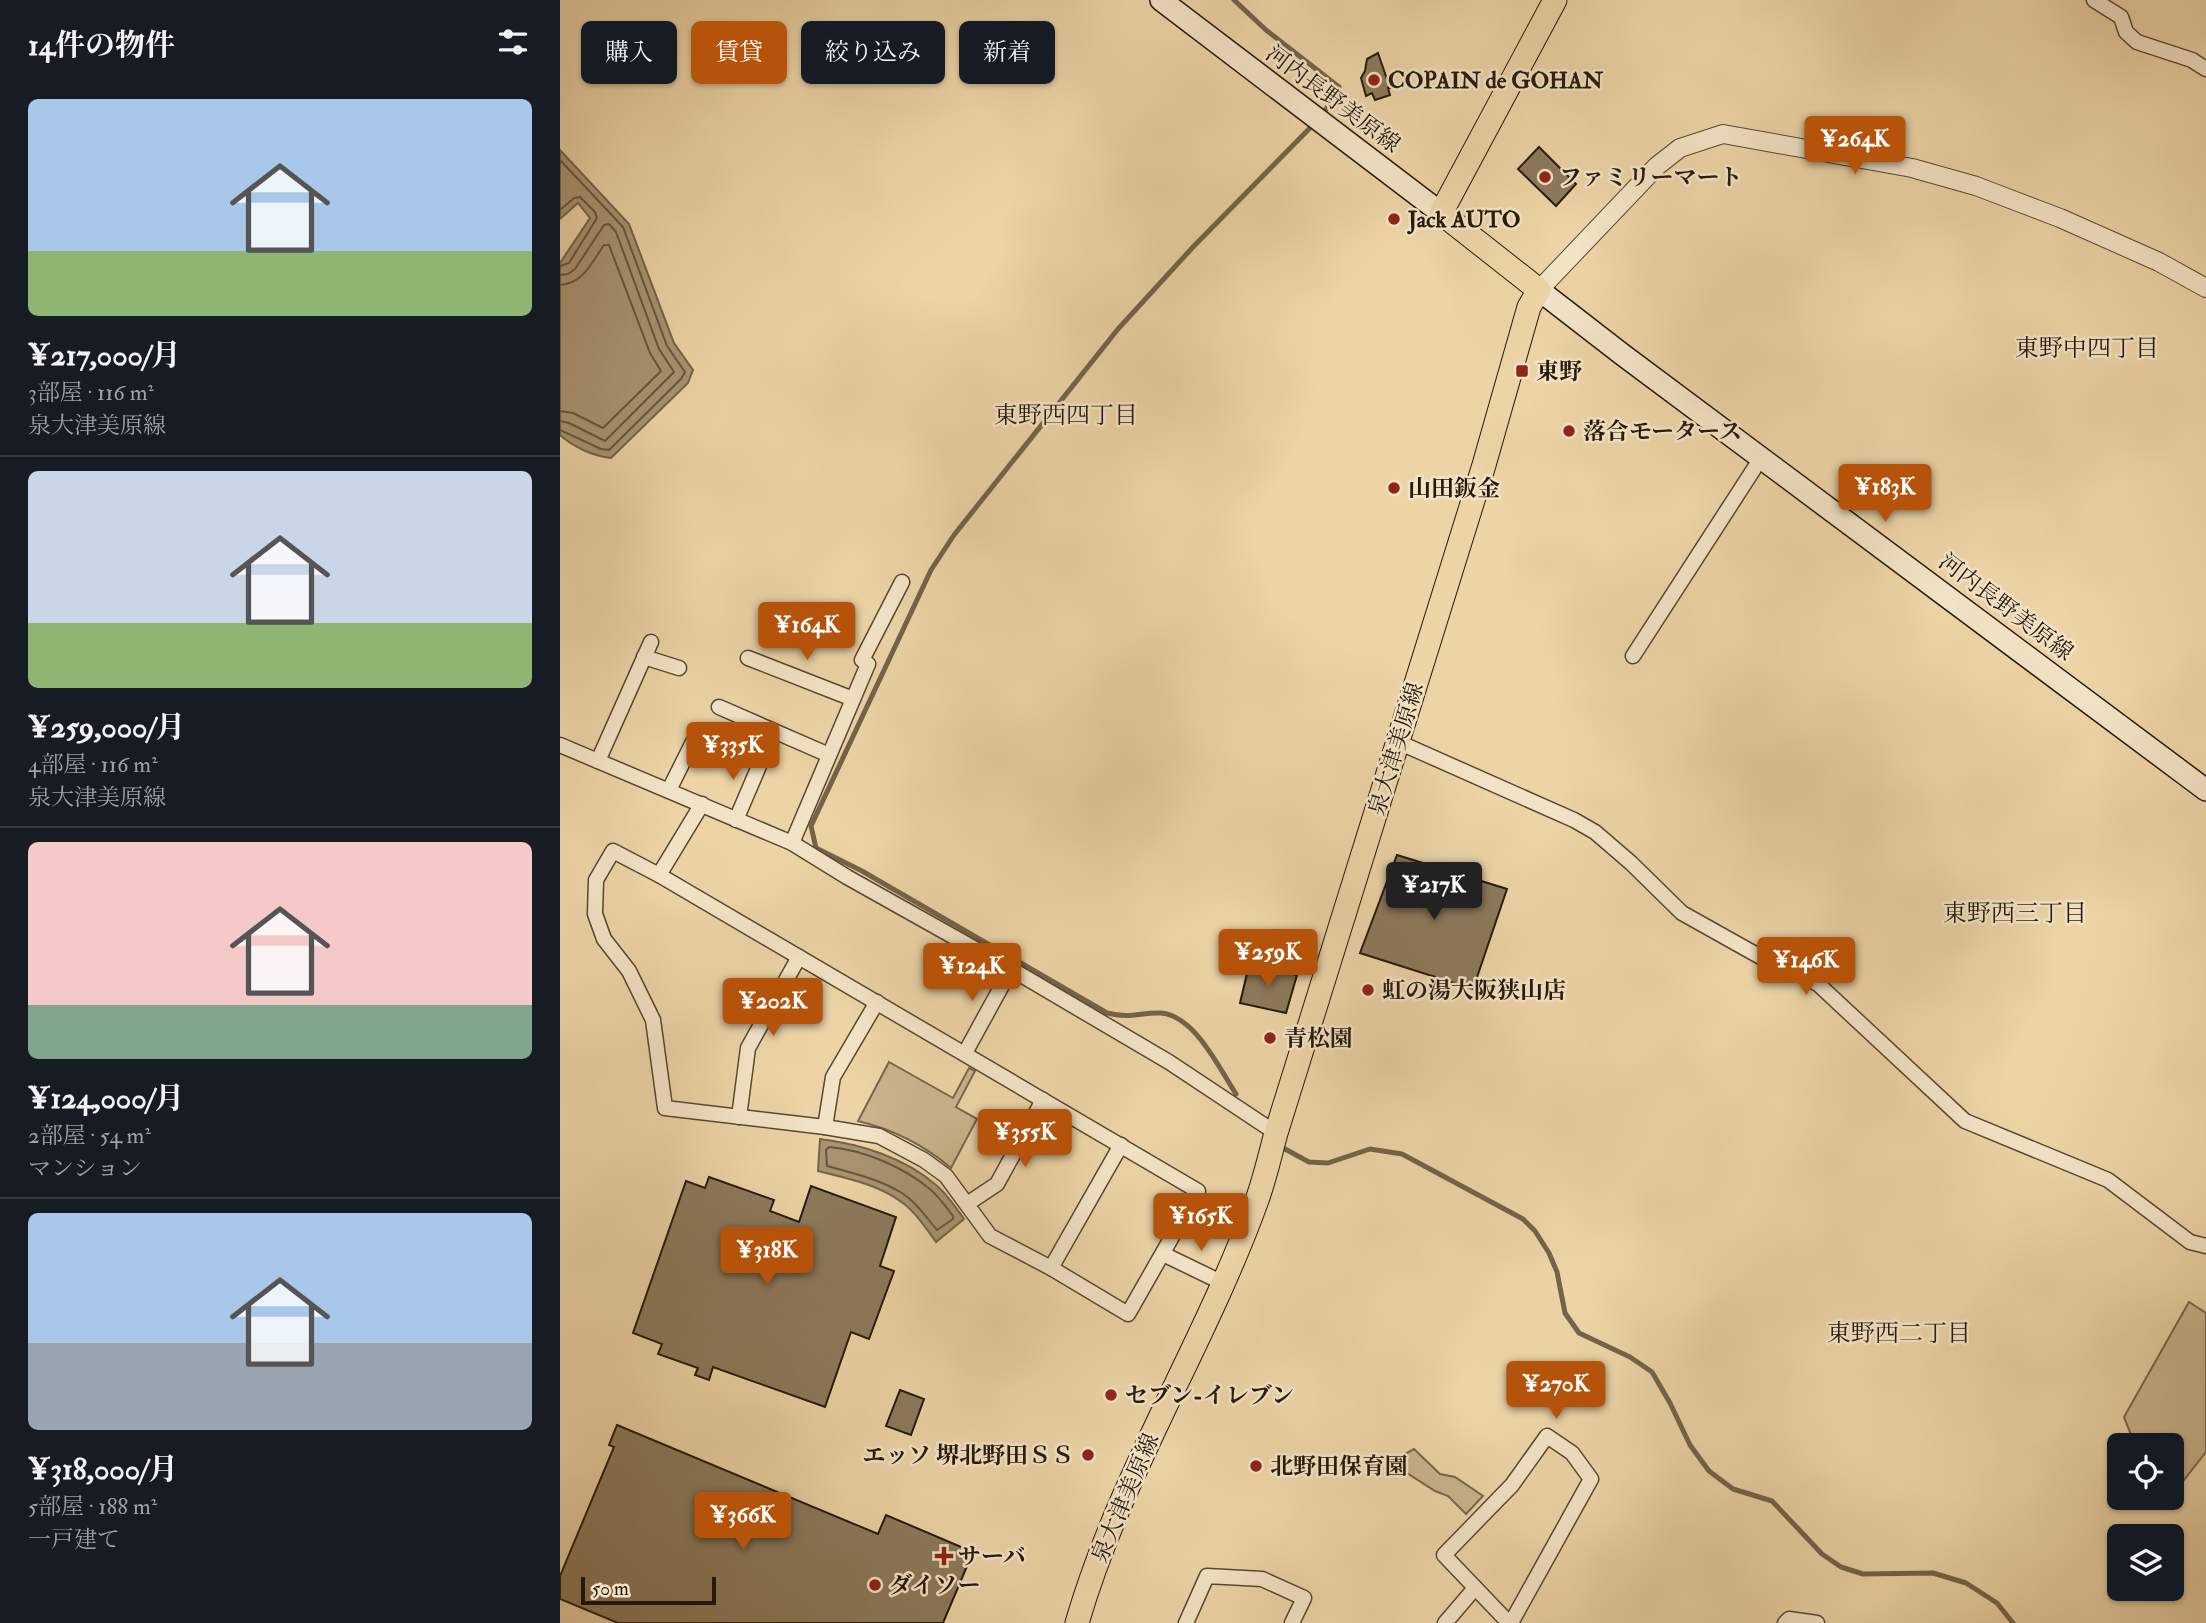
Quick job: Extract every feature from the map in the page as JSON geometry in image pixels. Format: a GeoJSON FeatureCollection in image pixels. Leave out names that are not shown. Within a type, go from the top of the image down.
{"type":"FeatureCollection","features":[{"type":"Feature","properties":{"kind":"main road","name":"河内長野美原線"},"geometry":{"type":"LineString","coordinates":[[1161,0],[1441,213]]}},
{"type":"Feature","properties":{"kind":"main road"},"geometry":{"type":"LineString","coordinates":[[1539,290],[1441,213],[1555,0]]}},
{"type":"Feature","properties":{"kind":"main road","name":"河内長野美原線"},"geometry":{"type":"LineString","coordinates":[[1539,290],[2206,790]]}},
{"type":"Feature","properties":{"kind":"main road","name":"泉大津美原線"},"geometry":{"type":"LineString","coordinates":[[1077,1623],[1091,1574],[1138,1464],[1223,1283],[1258,1199],[1276,1133],[1485,465],[1529,307],[1539,290]]}},
{"type":"Feature","properties":{"kind":"street"},"geometry":{"type":"LineString","coordinates":[[2094,0],[2121,17],[2126,32],[2137,41],[2192,60],[2206,69]]}},
{"type":"Feature","properties":{"kind":"street"},"geometry":{"type":"LineString","coordinates":[[1539,290],[1657,166],[1680,148],[1723,134],[1912,168],[1976,186],[2159,262],[2206,288]]}},
{"type":"Feature","properties":{"kind":"street"},"geometry":{"type":"LineString","coordinates":[[1633,656],[1761,458]]}},
{"type":"Feature","properties":{"kind":"street"},"geometry":{"type":"LineString","coordinates":[[792,843],[868,664],[862,660],[902,582]]}},
{"type":"Feature","properties":{"kind":"street"},"geometry":{"type":"LineString","coordinates":[[598,761],[651,642]]}},
{"type":"Feature","properties":{"kind":"street"},"geometry":{"type":"LineString","coordinates":[[644,657],[679,668]]}},
{"type":"Feature","properties":{"kind":"street"},"geometry":{"type":"LineString","coordinates":[[748,658],[853,699]]}},
{"type":"Feature","properties":{"kind":"street"},"geometry":{"type":"LineString","coordinates":[[719,707],[829,755]]}},
{"type":"Feature","properties":{"kind":"street"},"geometry":{"type":"LineString","coordinates":[[669,790],[693,742]]}},
{"type":"Feature","properties":{"kind":"street"},"geometry":{"type":"LineString","coordinates":[[1398,742],[1574,820],[1595,832],[1682,913],[1766,960],[1785,966],[1818,984],[1965,1121],[2108,1180],[2190,1242],[2206,1246]]}},
{"type":"Feature","properties":{"kind":"street"},"geometry":{"type":"LineString","coordinates":[[560,745],[792,843],[1169,1062],[1276,1133]]}},
{"type":"Feature","properties":{"kind":"street"},"geometry":{"type":"LineString","coordinates":[[736,820],[762,759]]}},
{"type":"Feature","properties":{"kind":"street"},"geometry":{"type":"LineString","coordinates":[[659,875],[702,804]]}},
{"type":"Feature","properties":{"kind":"street"},"geometry":{"type":"LineString","coordinates":[[612,850],[659,875],[1198,1191],[1128,1314],[1051,1268],[990,1236],[946,1176],[924,1160],[879,1136],[665,1108],[653,1020],[629,971],[604,939],[595,914],[596,880],[612,850]]}},
{"type":"Feature","properties":{"kind":"street"},"geometry":{"type":"LineString","coordinates":[[739,1117],[748,1048],[799,957]]}},
{"type":"Feature","properties":{"kind":"street"},"geometry":{"type":"LineString","coordinates":[[965,1053],[1011,969]]}},
{"type":"Feature","properties":{"kind":"street"},"geometry":{"type":"LineString","coordinates":[[825,1127],[833,1077],[877,1002]]}},
{"type":"Feature","properties":{"kind":"street"},"geometry":{"type":"LineString","coordinates":[[967,1204],[997,1184],[1043,1100]]}},
{"type":"Feature","properties":{"kind":"street"},"geometry":{"type":"LineString","coordinates":[[1051,1268],[1121,1145]]}},
{"type":"Feature","properties":{"kind":"street"},"geometry":{"type":"LineString","coordinates":[[1163,1254],[1223,1283]]}},
{"type":"Feature","properties":{"kind":"street"},"geometry":{"type":"LineString","coordinates":[[1547,1436],[1572,1452],[1591,1479],[1510,1623],[1475,1588],[1444,1555],[1512,1485],[1547,1436]]}},
{"type":"Feature","properties":{"kind":"street"},"geometry":{"type":"LineString","coordinates":[[1186,1623],[1207,1576],[1262,1579],[1304,1598],[1292,1623]]}},
{"type":"Feature","properties":{"kind":"street"},"geometry":{"type":"LineString","coordinates":[[1445,1623],[1475,1588]]}},
{"type":"Feature","properties":{"kind":"street"},"geometry":{"type":"LineString","coordinates":[[1785,1623],[1789,1619],[1817,1623]]}},
{"type":"Feature","properties":{"kind":"shaded area"},"geometry":{"type":"Polygon","coordinates":[[[889,1062],[953,1098],[969,1068],[975,1071],[956,1107],[977,1119],[951,1168],[907,1139],[858,1121],[889,1062]]]}},
{"type":"Feature","properties":{"kind":"shaded area"},"geometry":{"type":"Polygon","coordinates":[[[2189,1302],[2206,1313],[2206,1452],[2184,1480],[2184,1433],[2130,1433],[2124,1417],[2189,1302]]]}},
{"type":"Feature","properties":{"kind":"shaded area"},"geometry":{"type":"Polygon","coordinates":[[[1414,1449],[1440,1474],[1455,1477],[1483,1496],[1466,1514],[1448,1496],[1435,1491],[1390,1462],[1414,1449]]]}},
{"type":"Feature","properties":{"kind":"water"},"geometry":{"type":"Polygon","coordinates":[[[560,150],[629,224],[674,343],[693,370],[688,383],[611,458],[584,450],[560,435],[560,263],[590,218],[578,203],[560,219],[560,150]]]}},
{"type":"Feature","properties":{"kind":"water"},"geometry":{"type":"Polygon","coordinates":[[[820,1139],[851,1144],[911,1167],[940,1189],[964,1219],[936,1242],[920,1220],[891,1195],[860,1182],[818,1171],[820,1139]]]}},
{"type":"Feature","properties":{"kind":"building"},"geometry":{"type":"Polygon","coordinates":[[[1378,53],[1390,95],[1375,100],[1372,93],[1366,96],[1361,78],[1367,59],[1378,53]]]}},
{"type":"Feature","properties":{"kind":"building"},"geometry":{"type":"Polygon","coordinates":[[[1539,147],[1576,184],[1556,206],[1518,169],[1539,147]]]}},
{"type":"Feature","properties":{"kind":"building"},"geometry":{"type":"Polygon","coordinates":[[[1397,855],[1507,889],[1473,989],[1360,953],[1397,855]]]}},
{"type":"Feature","properties":{"kind":"building"},"geometry":{"type":"Polygon","coordinates":[[[1249,965],[1297,975],[1286,1013],[1240,1003],[1249,965]]]}},
{"type":"Feature","properties":{"kind":"building"},"geometry":{"type":"Polygon","coordinates":[[[709,1177],[774,1200],[770,1211],[799,1222],[811,1186],[896,1217],[880,1266],[894,1271],[869,1339],[851,1332],[825,1407],[713,1367],[709,1380],[695,1375],[698,1368],[658,1354],[662,1344],[633,1333],[686,1181],[705,1188],[709,1177]]]}},
{"type":"Feature","properties":{"kind":"building"},"geometry":{"type":"Polygon","coordinates":[[[900,1390],[924,1399],[911,1435],[886,1426],[900,1390]]]}},
{"type":"Feature","properties":{"kind":"building"},"geometry":{"type":"Polygon","coordinates":[[[617,1425],[878,1534],[886,1515],[973,1552],[943,1623],[618,1623],[560,1599],[560,1576],[614,1447],[609,1445],[617,1425]]]}},
{"type":"Feature","properties":{"kind":"waterway"},"geometry":{"type":"LineString","coordinates":[[1234,0],[1266,30],[1339,87],[1325,111]]}},
{"type":"Feature","properties":{"kind":"waterway"},"geometry":{"type":"LineString","coordinates":[[1236,1094],[1205,1045],[1185,1023],[1161,1013],[1107,1013],[862,871],[816,848],[811,826],[931,570],[954,535],[1118,329],[1193,247],[1310,128]]}},
{"type":"Feature","properties":{"kind":"waterway"},"geometry":{"type":"LineString","coordinates":[[1285,1149],[1309,1162],[1328,1163],[1370,1149],[1402,1154],[1523,1219],[1535,1231],[1549,1253],[1557,1272],[1565,1313],[1579,1333],[1630,1357],[1652,1372],[1690,1445],[1709,1471],[1733,1489],[1772,1501],[1822,1554],[1841,1567],[1863,1574],[1933,1573],[1966,1583],[1997,1603],[2013,1623]]}},
{"type":"Feature","properties":{"kind":"place","name":"COPAIN de GOHAN"},"geometry":{"type":"Point","coordinates":[1374,80]}},
{"type":"Feature","properties":{"kind":"place","name":"ファミリーマート"},"geometry":{"type":"Point","coordinates":[1545,177]}},
{"type":"Feature","properties":{"kind":"place","name":"Jack AUTO"},"geometry":{"type":"Point","coordinates":[1394,219]}},
{"type":"Feature","properties":{"kind":"place","name":"東野"},"geometry":{"type":"Point","coordinates":[1522,371]}},
{"type":"Feature","properties":{"kind":"place","name":"落合モータース"},"geometry":{"type":"Point","coordinates":[1569,431]}},
{"type":"Feature","properties":{"kind":"place","name":"山田鈑金"},"geometry":{"type":"Point","coordinates":[1394,488]}},
{"type":"Feature","properties":{"kind":"place","name":"虹の湯大阪狭山店"},"geometry":{"type":"Point","coordinates":[1368,990]}},
{"type":"Feature","properties":{"kind":"place","name":"青松園"},"geometry":{"type":"Point","coordinates":[1270,1038]}},
{"type":"Feature","properties":{"kind":"place","name":"セブン-イレブン"},"geometry":{"type":"Point","coordinates":[1111,1395]}},
{"type":"Feature","properties":{"kind":"place","name":"エッソ 堺北野田ＳＳ"},"geometry":{"type":"Point","coordinates":[1088,1455]}},
{"type":"Feature","properties":{"kind":"place","name":"北野田保育園"},"geometry":{"type":"Point","coordinates":[1256,1466]}},
{"type":"Feature","properties":{"kind":"place","name":"サーバ"},"geometry":{"type":"Point","coordinates":[944,1556]}},
{"type":"Feature","properties":{"kind":"place","name":"ダイソー"},"geometry":{"type":"Point","coordinates":[875,1585]}},
{"type":"Feature","properties":{"kind":"district","name":"東野中四丁目"},"geometry":{"type":"Point","coordinates":[2087,348]}},
{"type":"Feature","properties":{"kind":"district","name":"東野西四丁目"},"geometry":{"type":"Point","coordinates":[1066,415]}},
{"type":"Feature","properties":{"kind":"district","name":"東野西三丁目"},"geometry":{"type":"Point","coordinates":[2015,913]}},
{"type":"Feature","properties":{"kind":"district","name":"東野西二丁目"},"geometry":{"type":"Point","coordinates":[1899,1333]}}]}
